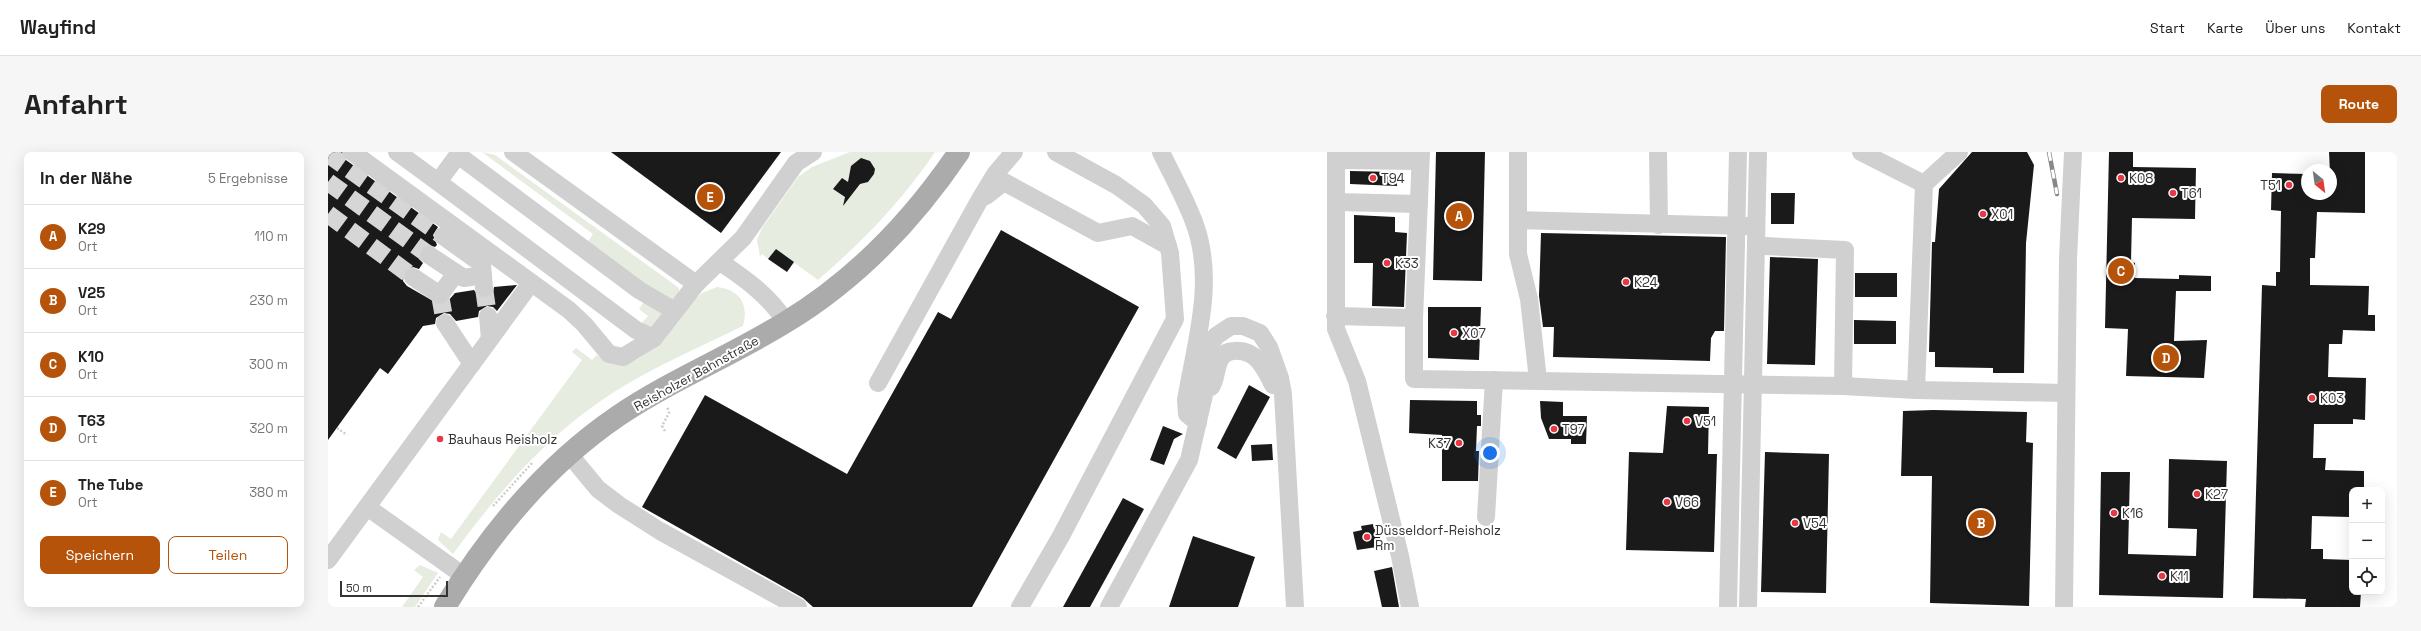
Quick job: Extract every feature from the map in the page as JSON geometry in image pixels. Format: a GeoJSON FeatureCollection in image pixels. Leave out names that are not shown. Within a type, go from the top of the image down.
{"type":"FeatureCollection","features":[{"type":"Feature","properties":{"kind":"main road","name":"Reisholzer Bahnstraße"},"geometry":{"type":"LineString","coordinates":[[446,607],[456,571],[539,482],[569,454],[625,412],[786,322],[835,289],[872,257],[915,213],[959,152]]}},
{"type":"Feature","properties":{"kind":"lane"},"geometry":{"type":"LineString","coordinates":[[352,152],[531,283],[584,324],[609,354],[623,357],[654,338],[696,284],[743,238],[796,163],[813,152]]}},
{"type":"Feature","properties":{"kind":"lane"},"geometry":{"type":"LineString","coordinates":[[397,152],[636,330],[654,338]]}},
{"type":"Feature","properties":{"kind":"lane"},"geometry":{"type":"LineString","coordinates":[[513,152],[696,284]]}},
{"type":"Feature","properties":{"kind":"lane"},"geometry":{"type":"LineString","coordinates":[[878,383],[979,201],[996,173],[1014,152]]}},
{"type":"Feature","properties":{"kind":"lane"},"geometry":{"type":"LineString","coordinates":[[1020,607],[1061,536],[1175,319],[1168,246],[1162,226],[1144,205],[1116,185],[1056,152]]}},
{"type":"Feature","properties":{"kind":"lane"},"geometry":{"type":"LineString","coordinates":[[1161,152],[1194,222],[1204,263],[1204,302],[1186,400],[1187,414],[1198,424]]}},
{"type":"Feature","properties":{"kind":"lane"},"geometry":{"type":"LineString","coordinates":[[1518,152],[1518,254],[1529,299],[1538,380]]}},
{"type":"Feature","properties":{"kind":"lane"},"geometry":{"type":"LineString","coordinates":[[1658,152],[1659,225]]}},
{"type":"Feature","properties":{"kind":"lane"},"geometry":{"type":"LineString","coordinates":[[1728,607],[1738,152]]}},
{"type":"Feature","properties":{"kind":"lane"},"geometry":{"type":"LineString","coordinates":[[1748,607],[1758,152]]}},
{"type":"Feature","properties":{"kind":"lane"},"geometry":{"type":"LineString","coordinates":[[1862,152],[1924,184]]}},
{"type":"Feature","properties":{"kind":"lane"},"geometry":{"type":"LineString","coordinates":[[1916,390],[1924,184],[1958,152]]}},
{"type":"Feature","properties":{"kind":"lane"},"geometry":{"type":"LineString","coordinates":[[2064,607],[2068,259],[2073,152]]}},
{"type":"Feature","properties":{"kind":"lane"},"geometry":{"type":"LineString","coordinates":[[438,182],[458,155],[639,290],[675,311]]}},
{"type":"Feature","properties":{"kind":"lane"},"geometry":{"type":"LineString","coordinates":[[1410,607],[1400,556],[1358,381],[1336,329],[1336,156],[1420,157],[1414,318],[1414,379],[1843,386],[1916,390],[2066,393]]}},
{"type":"Feature","properties":{"kind":"lane"},"geometry":{"type":"LineString","coordinates":[[979,201],[1004,182],[1098,233],[1132,226],[1168,246]]}},
{"type":"Feature","properties":{"kind":"lane"},"geometry":{"type":"LineString","coordinates":[[1337,202],[1419,204]]}},
{"type":"Feature","properties":{"kind":"lane"},"geometry":{"type":"LineString","coordinates":[[1518,220],[1659,225],[1756,226]]}},
{"type":"Feature","properties":{"kind":"lane"},"geometry":{"type":"LineString","coordinates":[[429,255],[464,278],[484,281],[482,264],[443,236]]}},
{"type":"Feature","properties":{"kind":"lane"},"geometry":{"type":"LineString","coordinates":[[1765,246],[1845,250],[1843,386]]}},
{"type":"Feature","properties":{"kind":"lane"},"geometry":{"type":"LineString","coordinates":[[720,262],[745,278],[772,301],[786,322]]}},
{"type":"Feature","properties":{"kind":"lane"},"geometry":{"type":"LineString","coordinates":[[413,277],[440,295],[456,273]]}},
{"type":"Feature","properties":{"kind":"lane"},"geometry":{"type":"LineString","coordinates":[[328,560],[531,283]]}},
{"type":"Feature","properties":{"kind":"lane"},"geometry":{"type":"LineString","coordinates":[[488,316],[490,339]]}},
{"type":"Feature","properties":{"kind":"lane"},"geometry":{"type":"LineString","coordinates":[[1335,316],[1414,318]]}},
{"type":"Feature","properties":{"kind":"lane"},"geometry":{"type":"LineString","coordinates":[[444,323],[472,364]]}},
{"type":"Feature","properties":{"kind":"lane"},"geometry":{"type":"LineString","coordinates":[[1109,607],[1189,460],[1204,396],[1204,374],[1208,348],[1216,336],[1231,326],[1243,326],[1260,333],[1269,347],[1280,378],[1283,404],[1295,607]]}},
{"type":"Feature","properties":{"kind":"lane"},"geometry":{"type":"LineString","coordinates":[[1204,396],[1213,383],[1221,357],[1226,353],[1236,351],[1254,356],[1264,367],[1283,404]]}},
{"type":"Feature","properties":{"kind":"lane"},"geometry":{"type":"LineString","coordinates":[[1486,517],[1494,380]]}},
{"type":"Feature","properties":{"kind":"lane"},"geometry":{"type":"LineString","coordinates":[[569,454],[598,489],[627,511],[798,607]]}},
{"type":"Feature","properties":{"kind":"lane"},"geometry":{"type":"LineString","coordinates":[[367,507],[456,571]]}},
{"type":"Feature","properties":{"kind":"path"},"geometry":{"type":"LineString","coordinates":[[665,431],[662,426],[669,413],[666,404]]}},
{"type":"Feature","properties":{"kind":"path"},"geometry":{"type":"LineString","coordinates":[[336,428],[347,435]]}},
{"type":"Feature","properties":{"kind":"path"},"geometry":{"type":"LineString","coordinates":[[418,607],[456,571]]}},
{"type":"Feature","properties":{"kind":"shaded area"},"geometry":{"type":"Polygon","coordinates":[[[482,152],[495,155],[679,288],[679,292],[672,301],[669,301],[587,243],[593,234],[482,152]]]}},
{"type":"Feature","properties":{"kind":"shaded area"},"geometry":{"type":"Polygon","coordinates":[[[850,152],[935,152],[909,187],[881,220],[818,280],[776,249],[768,259],[762,254],[760,257],[757,240],[762,228],[798,177],[812,167],[850,152]]]}},
{"type":"Feature","properties":{"kind":"shaded area"},"geometry":{"type":"Polygon","coordinates":[[[717,287],[732,291],[741,299],[745,311],[743,326],[645,374],[614,392],[567,426],[526,465],[507,486],[453,554],[438,540],[441,532],[451,539],[582,360],[572,352],[576,348],[592,360],[597,355],[602,359],[633,361],[638,359],[661,343],[689,305],[702,293],[717,287]]]}},
{"type":"Feature","properties":{"kind":"shaded area"},"geometry":{"type":"Polygon","coordinates":[[[645,300],[662,314],[649,331],[640,325],[648,316],[639,309],[645,300]]]}},
{"type":"Feature","properties":{"kind":"shaded area"},"geometry":{"type":"Polygon","coordinates":[[[420,565],[438,573],[415,607],[402,607],[423,577],[414,570],[420,565]]]}},
{"type":"Feature","properties":{"kind":"building"},"geometry":{"type":"Polygon","coordinates":[[[328,152],[342,152],[346,160],[438,227],[433,235],[437,245],[435,247],[429,245],[420,250],[419,259],[423,263],[419,269],[413,267],[404,272],[403,281],[407,286],[440,305],[448,301],[455,293],[474,290],[479,297],[485,298],[493,293],[494,287],[517,285],[497,311],[493,307],[487,306],[479,311],[478,317],[456,321],[450,314],[444,313],[436,318],[435,324],[423,326],[388,374],[380,368],[328,440],[328,152]]]}},
{"type":"Feature","properties":{"kind":"building"},"geometry":{"type":"Polygon","coordinates":[[[611,152],[781,152],[721,233],[611,152]]]}},
{"type":"Feature","properties":{"kind":"building"},"geometry":{"type":"Polygon","coordinates":[[[1436,152],[1485,152],[1482,281],[1433,280],[1436,152]]]}},
{"type":"Feature","properties":{"kind":"building"},"geometry":{"type":"Polygon","coordinates":[[[1972,152],[2027,152],[2034,165],[2026,243],[2024,373],[1993,373],[1993,368],[1935,367],[1935,352],[1929,352],[1932,242],[1935,242],[1939,189],[1972,152]]]}},
{"type":"Feature","properties":{"kind":"building"},"geometry":{"type":"Polygon","coordinates":[[[2109,152],[2133,152],[2133,167],[2196,168],[2195,219],[2132,218],[2131,262],[2135,263],[2135,278],[2179,279],[2179,275],[2211,276],[2211,291],[2176,291],[2174,341],[2207,340],[2204,378],[2126,376],[2128,329],[2105,328],[2109,152]]]}},
{"type":"Feature","properties":{"kind":"building","name":"K03"},"geometry":{"type":"Polygon","coordinates":[[[2329,152],[2365,152],[2365,213],[2317,212],[2315,258],[2310,258],[2310,285],[2369,286],[2368,315],[2375,315],[2375,331],[2343,330],[2342,344],[2329,344],[2328,377],[2366,378],[2365,420],[2353,419],[2353,424],[2314,424],[2313,458],[2326,458],[2325,470],[2364,471],[2364,487],[2349,487],[2349,517],[2312,516],[2311,549],[2323,549],[2323,559],[2349,560],[2349,595],[2361,595],[2360,607],[2305,607],[2306,599],[2253,598],[2262,285],[2276,286],[2276,272],[2280,272],[2281,211],[2271,210],[2272,173],[2301,174],[2301,200],[2337,200],[2337,164],[2330,164],[2329,152]]]}},
{"type":"Feature","properties":{"kind":"building"},"geometry":{"type":"Polygon","coordinates":[[[861,158],[870,161],[875,169],[874,174],[868,182],[860,184],[843,206],[845,197],[833,189],[842,178],[848,182],[851,166],[861,158]]]}},
{"type":"Feature","properties":{"kind":"building","name":"T94"},"geometry":{"type":"Polygon","coordinates":[[[1350,171],[1396,172],[1397,186],[1350,184],[1350,171]]]}},
{"type":"Feature","properties":{"kind":"building"},"geometry":{"type":"Polygon","coordinates":[[[1771,193],[1795,193],[1794,224],[1771,224],[1771,193]]]}},
{"type":"Feature","properties":{"kind":"building","name":"K33"},"geometry":{"type":"Polygon","coordinates":[[[1354,215],[1395,217],[1395,232],[1407,233],[1404,307],[1372,306],[1373,263],[1354,263],[1354,215]]]}},
{"type":"Feature","properties":{"kind":"building"},"geometry":{"type":"Polygon","coordinates":[[[1001,230],[1139,307],[972,607],[813,607],[803,598],[642,507],[705,395],[847,474],[938,312],[951,319],[1001,230]]]}},
{"type":"Feature","properties":{"kind":"building","name":"K24"},"geometry":{"type":"Polygon","coordinates":[[[1541,233],[1726,237],[1724,331],[1715,331],[1711,338],[1710,361],[1553,357],[1554,327],[1543,327],[1539,296],[1541,233]]]}},
{"type":"Feature","properties":{"kind":"building"},"geometry":{"type":"Polygon","coordinates":[[[776,249],[794,262],[787,272],[768,259],[776,249]]]}},
{"type":"Feature","properties":{"kind":"building"},"geometry":{"type":"Polygon","coordinates":[[[1770,257],[1818,259],[1815,365],[1767,364],[1770,257]]]}},
{"type":"Feature","properties":{"kind":"building"},"geometry":{"type":"Polygon","coordinates":[[[1855,273],[1897,273],[1897,297],[1855,297],[1855,273]]]}},
{"type":"Feature","properties":{"kind":"building","name":"X07"},"geometry":{"type":"Polygon","coordinates":[[[1428,307],[1481,307],[1479,360],[1428,358],[1428,307]]]}},
{"type":"Feature","properties":{"kind":"building"},"geometry":{"type":"Polygon","coordinates":[[[1854,320],[1896,321],[1896,344],[1854,344],[1854,320]]]}},
{"type":"Feature","properties":{"kind":"building"},"geometry":{"type":"Polygon","coordinates":[[[1249,385],[1270,397],[1236,459],[1217,448],[1249,385]]]}},
{"type":"Feature","properties":{"kind":"building","name":"K37"},"geometry":{"type":"Polygon","coordinates":[[[1410,400],[1477,401],[1477,415],[1481,415],[1481,426],[1477,426],[1476,451],[1479,451],[1478,481],[1442,481],[1442,435],[1409,433],[1410,400]]]}},
{"type":"Feature","properties":{"kind":"building"},"geometry":{"type":"Polygon","coordinates":[[[1540,401],[1563,402],[1563,416],[1587,416],[1586,444],[1571,444],[1571,439],[1549,439],[1541,418],[1540,401]]]}},
{"type":"Feature","properties":{"kind":"building","name":"V66"},"geometry":{"type":"Polygon","coordinates":[[[1667,406],[1709,407],[1708,454],[1717,454],[1714,552],[1626,550],[1629,452],[1663,453],[1667,406]]]}},
{"type":"Feature","properties":{"kind":"building"},"geometry":{"type":"Polygon","coordinates":[[[1933,410],[2027,412],[2026,442],[2033,443],[2029,606],[1930,603],[1932,476],[1901,476],[1903,411],[1933,410]]]}},
{"type":"Feature","properties":{"kind":"building"},"geometry":{"type":"Polygon","coordinates":[[[1163,426],[1183,434],[1174,439],[1164,465],[1150,460],[1163,426]]]}},
{"type":"Feature","properties":{"kind":"building"},"geometry":{"type":"Polygon","coordinates":[[[1272,444],[1273,460],[1252,461],[1251,445],[1272,444]]]}},
{"type":"Feature","properties":{"kind":"building","name":"V54"},"geometry":{"type":"Polygon","coordinates":[[[1765,452],[1829,454],[1826,593],[1761,592],[1765,452]]]}},
{"type":"Feature","properties":{"kind":"building"},"geometry":{"type":"Polygon","coordinates":[[[2169,459],[2227,461],[2223,598],[2099,595],[2101,472],[2130,472],[2128,554],[2196,556],[2197,529],[2168,528],[2169,459]]]}},
{"type":"Feature","properties":{"kind":"building"},"geometry":{"type":"Polygon","coordinates":[[[1123,498],[1144,509],[1090,607],[1063,607],[1123,498]]]}},
{"type":"Feature","properties":{"kind":"building","name":"Düsseldorf-Reisholz Rm"},"geometry":{"type":"Polygon","coordinates":[[[1373,524],[1374,529],[1378,528],[1381,542],[1376,543],[1377,547],[1357,550],[1353,532],[1362,530],[1361,526],[1373,524]]]}},
{"type":"Feature","properties":{"kind":"building"},"geometry":{"type":"Polygon","coordinates":[[[1193,536],[1255,557],[1238,607],[1169,607],[1193,536]]]}},
{"type":"Feature","properties":{"kind":"building"},"geometry":{"type":"Polygon","coordinates":[[[1392,567],[1399,607],[1382,607],[1374,571],[1392,567]]]}},
{"type":"Feature","properties":{"kind":"tunnel"},"geometry":{"type":"LineString","coordinates":[[328,154],[443,236]]}},
{"type":"Feature","properties":{"kind":"tunnel"},"geometry":{"type":"LineString","coordinates":[[328,182],[429,255]]}},
{"type":"Feature","properties":{"kind":"tunnel"},"geometry":{"type":"LineString","coordinates":[[328,214],[413,277]]}},
{"type":"Feature","properties":{"kind":"tunnel"},"geometry":{"type":"LineString","coordinates":[[484,288],[488,316]]}},
{"type":"Feature","properties":{"kind":"tunnel"},"geometry":{"type":"LineString","coordinates":[[440,295],[445,323]]}},
{"type":"Feature","properties":{"kind":"railway"},"geometry":{"type":"LineString","coordinates":[[2049,152],[2057,194]]}},
{"type":"Feature","properties":{"kind":"place","name":"T94"},"geometry":{"type":"Point","coordinates":[1373,178]}},
{"type":"Feature","properties":{"kind":"place","name":"K08"},"geometry":{"type":"Point","coordinates":[2121,178]}},
{"type":"Feature","properties":{"kind":"place","name":"T51"},"geometry":{"type":"Point","coordinates":[2289,185]}},
{"type":"Feature","properties":{"kind":"place","name":"T61"},"geometry":{"type":"Point","coordinates":[2173,193]}},
{"type":"Feature","properties":{"kind":"place","name":"The Tube"},"geometry":{"type":"Point","coordinates":[710,197]}},
{"type":"Feature","properties":{"kind":"place","name":"X01"},"geometry":{"type":"Point","coordinates":[1983,214]}},
{"type":"Feature","properties":{"kind":"place","name":"K29"},"geometry":{"type":"Point","coordinates":[1459,216]}},
{"type":"Feature","properties":{"kind":"place","name":"K33"},"geometry":{"type":"Point","coordinates":[1387,263]}},
{"type":"Feature","properties":{"kind":"place","name":"K10"},"geometry":{"type":"Point","coordinates":[2121,271]}},
{"type":"Feature","properties":{"kind":"place","name":"K24"},"geometry":{"type":"Point","coordinates":[1626,282]}},
{"type":"Feature","properties":{"kind":"place","name":"X07"},"geometry":{"type":"Point","coordinates":[1454,333]}},
{"type":"Feature","properties":{"kind":"place","name":"T63"},"geometry":{"type":"Point","coordinates":[2166,358]}},
{"type":"Feature","properties":{"kind":"place","name":"K03"},"geometry":{"type":"Point","coordinates":[2312,398]}},
{"type":"Feature","properties":{"kind":"place","name":"V51"},"geometry":{"type":"Point","coordinates":[1687,421]}},
{"type":"Feature","properties":{"kind":"place","name":"T97"},"geometry":{"type":"Point","coordinates":[1554,429]}},
{"type":"Feature","properties":{"kind":"place","name":"Bauhaus Reisholz"},"geometry":{"type":"Point","coordinates":[440,439]}},
{"type":"Feature","properties":{"kind":"place","name":"K37"},"geometry":{"type":"Point","coordinates":[1459,443]}},
{"type":"Feature","properties":{"kind":"place","name":"K27"},"geometry":{"type":"Point","coordinates":[2197,494]}},
{"type":"Feature","properties":{"kind":"place","name":"V66"},"geometry":{"type":"Point","coordinates":[1667,502]}},
{"type":"Feature","properties":{"kind":"place","name":"K16"},"geometry":{"type":"Point","coordinates":[2114,513]}},
{"type":"Feature","properties":{"kind":"place","name":"V54"},"geometry":{"type":"Point","coordinates":[1795,523]}},
{"type":"Feature","properties":{"kind":"place","name":"V25"},"geometry":{"type":"Point","coordinates":[1981,523]}},
{"type":"Feature","properties":{"kind":"place","name":"Düsseldorf-Reisholz Rm"},"geometry":{"type":"Point","coordinates":[1367,537]}},
{"type":"Feature","properties":{"kind":"place","name":"K11"},"geometry":{"type":"Point","coordinates":[2162,576]}}]}
